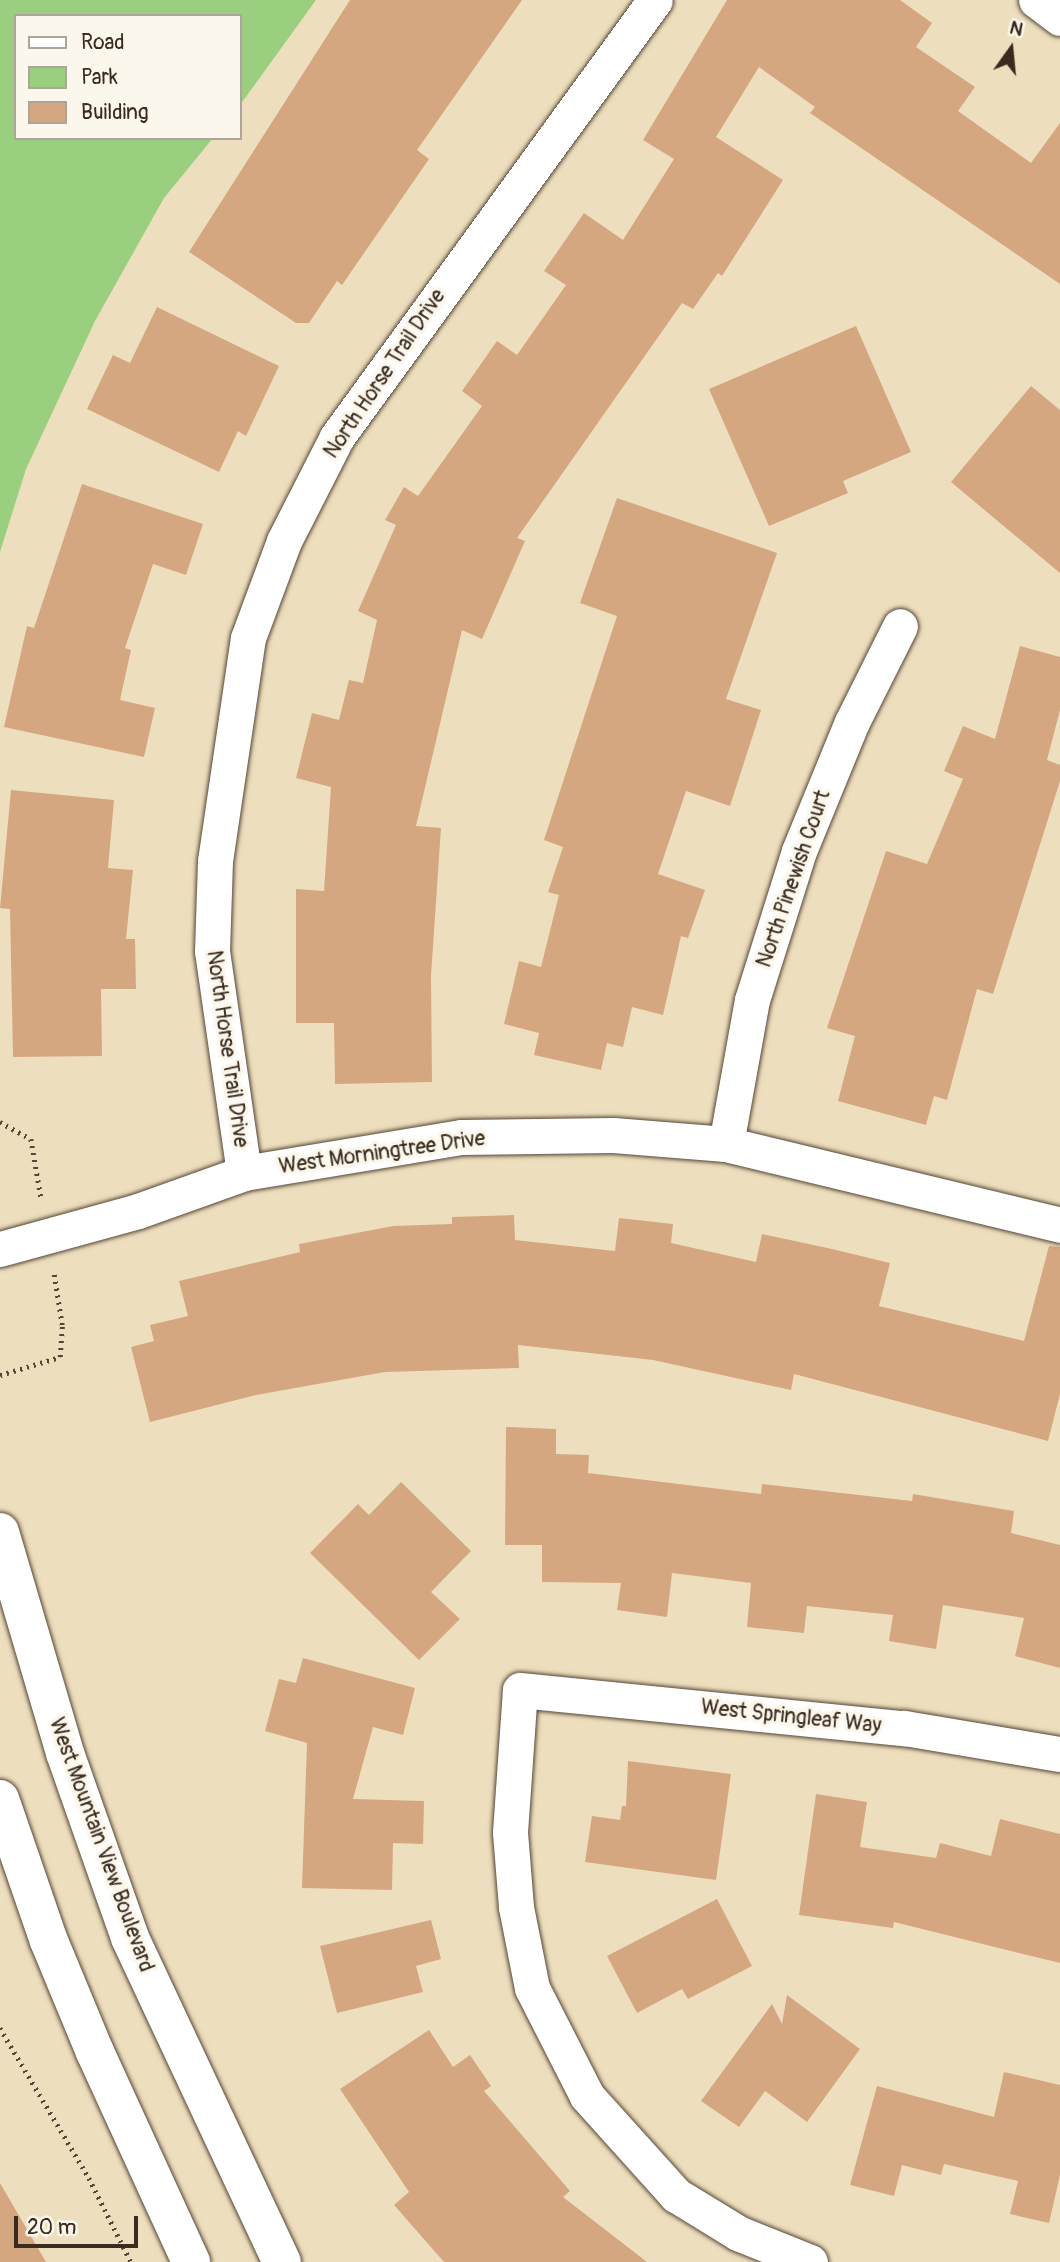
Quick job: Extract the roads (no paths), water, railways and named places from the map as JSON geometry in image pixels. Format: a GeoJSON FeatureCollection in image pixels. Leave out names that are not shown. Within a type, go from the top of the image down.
{"type":"FeatureCollection","features":[{"type":"Feature","properties":{"kind":"street","name":"North Horse Trail Drive"},"geometry":{"type":"LineString","coordinates":[[244,1173],[212,951],[215,861],[248,638],[284,541],[337,437],[655,0]]}},
{"type":"Feature","properties":{"kind":"street"},"geometry":{"type":"LineString","coordinates":[[1036,0],[1060,19]]}},
{"type":"Feature","properties":{"kind":"street","name":"North Pinewish Court"},"geometry":{"type":"LineString","coordinates":[[726,1144],[752,1000],[799,851],[852,722],[900,626]]}},
{"type":"Feature","properties":{"kind":"street","name":"West Morningtree Drive"},"geometry":{"type":"LineString","coordinates":[[0,1249],[138,1211],[244,1173],[461,1138],[613,1135],[726,1144],[1060,1225]]}},
{"type":"Feature","properties":{"kind":"street","name":"West Mountain View Boulevard"},"geometry":{"type":"LineString","coordinates":[[0,1532],[65,1753],[130,1938],[282,2262]]}},
{"type":"Feature","properties":{"kind":"street","name":"West Springleaf Way"},"geometry":{"type":"LineString","coordinates":[[810,2262],[738,2233],[677,2195],[587,2096],[532,1987],[516,1907],[510,1832],[520,1690],[904,1728],[1060,1754]]}},
{"type":"Feature","properties":{"kind":"street"},"geometry":{"type":"LineString","coordinates":[[0,1799],[79,2015],[191,2262]]}}]}
